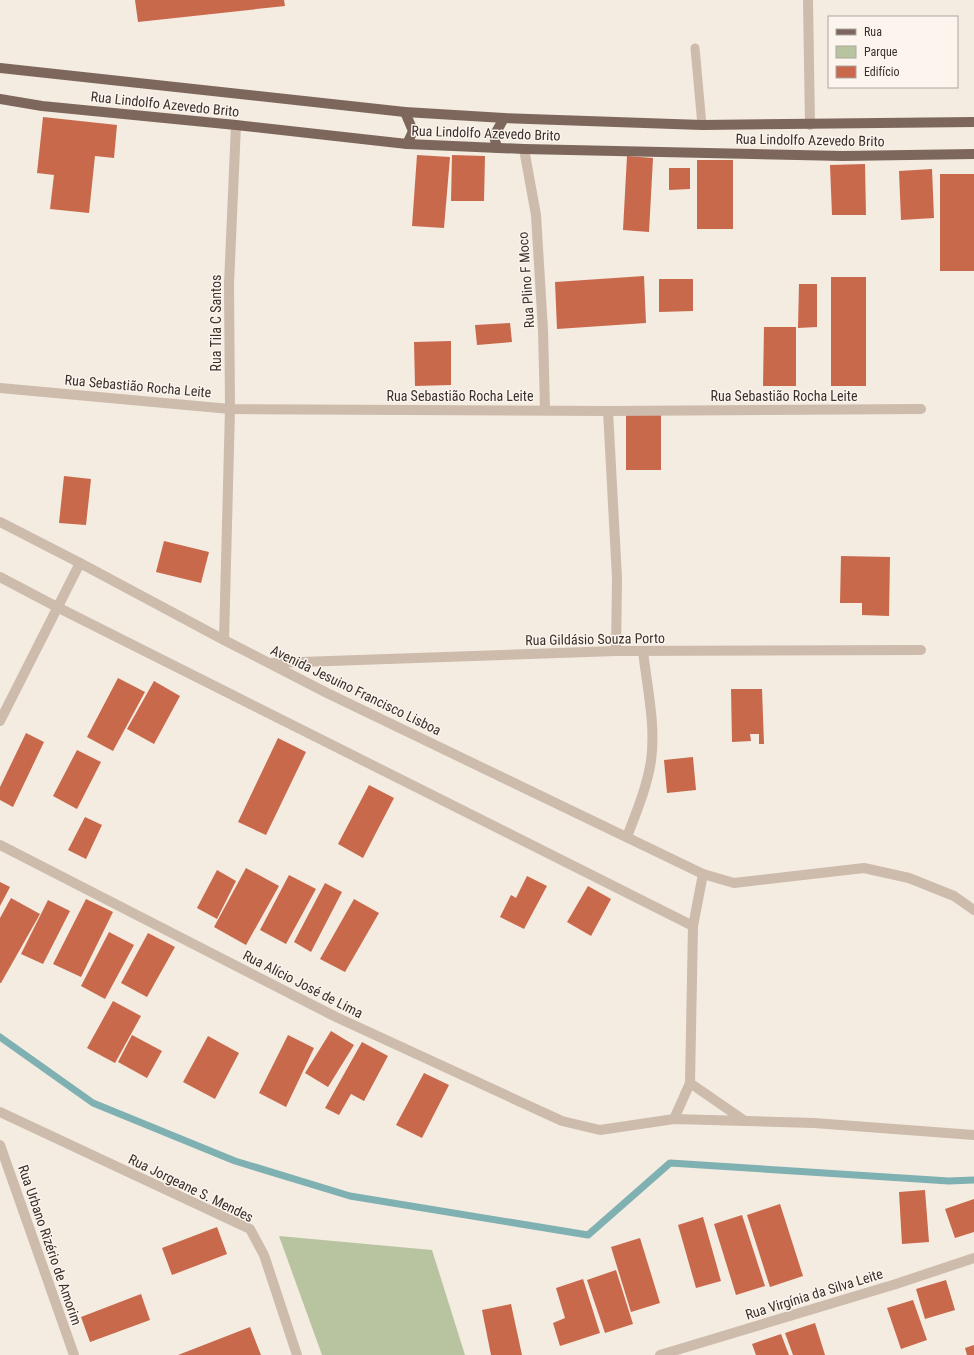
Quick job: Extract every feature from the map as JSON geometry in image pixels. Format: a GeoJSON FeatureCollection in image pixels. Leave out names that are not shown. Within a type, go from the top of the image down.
{"type":"FeatureCollection","features":[{"type":"Feature","properties":{"kind":"main road","name":"Rua Lindolfo Azevedo Brito"},"geometry":{"type":"LineString","coordinates":[[0,68],[405,112],[504,118],[702,125],[974,122]]}},
{"type":"Feature","properties":{"kind":"main road","name":"Rua Lindolfo Azevedo Brito"},"geometry":{"type":"LineString","coordinates":[[0,99],[42,106],[407,144],[524,149],[843,156],[974,154]]}},
{"type":"Feature","properties":{"kind":"main road"},"geometry":{"type":"LineString","coordinates":[[405,112],[413,132],[407,144]]}},
{"type":"Feature","properties":{"kind":"main road"},"geometry":{"type":"LineString","coordinates":[[497,148],[494,136],[504,118]]}},
{"type":"Feature","properties":{"kind":"street"},"geometry":{"type":"LineString","coordinates":[[808,0],[810,124]]}},
{"type":"Feature","properties":{"kind":"street","name":"Rua Tila C Santos"},"geometry":{"type":"LineString","coordinates":[[224,640],[230,409],[229,284],[236,125]]}},
{"type":"Feature","properties":{"kind":"street","name":"Rua Plino F Moco"},"geometry":{"type":"LineString","coordinates":[[524,149],[536,215],[543,330],[545,410]]}},
{"type":"Feature","properties":{"kind":"street","name":"Rua Sebastião Rocha Leite"},"geometry":{"type":"LineString","coordinates":[[0,388],[230,409],[608,411],[921,409]]}},
{"type":"Feature","properties":{"kind":"street"},"geometry":{"type":"LineString","coordinates":[[608,411],[617,578],[616,651]]}},
{"type":"Feature","properties":{"kind":"street","name":"Avenida Jesuino Francisco Lisboa"},"geometry":{"type":"LineString","coordinates":[[0,522],[327,693],[703,874],[734,883],[864,868],[909,878],[954,896],[974,910]]}},
{"type":"Feature","properties":{"kind":"street"},"geometry":{"type":"LineString","coordinates":[[0,722],[80,563]]}},
{"type":"Feature","properties":{"kind":"street"},"geometry":{"type":"LineString","coordinates":[[0,577],[57,608],[693,926]]}},
{"type":"Feature","properties":{"kind":"street","name":"Rua Gildásio Souza Porto"},"geometry":{"type":"LineString","coordinates":[[270,663],[616,651],[921,650]]}},
{"type":"Feature","properties":{"kind":"street"},"geometry":{"type":"LineString","coordinates":[[627,837],[641,800],[651,762],[652,728],[643,651]]}},
{"type":"Feature","properties":{"kind":"street","name":"Rua Alício José de Lima"},"geometry":{"type":"LineString","coordinates":[[0,845],[336,1017],[562,1121],[600,1130],[674,1119]]}},
{"type":"Feature","properties":{"kind":"street"},"geometry":{"type":"LineString","coordinates":[[703,874],[693,926],[690,1083],[674,1119],[814,1123],[974,1135]]}},
{"type":"Feature","properties":{"kind":"street"},"geometry":{"type":"LineString","coordinates":[[690,1083],[746,1121]]}},
{"type":"Feature","properties":{"kind":"street","name":"Rua Jorgeane S. Mendes"},"geometry":{"type":"LineString","coordinates":[[0,1112],[250,1230],[264,1255],[297,1355]]}},
{"type":"Feature","properties":{"kind":"street","name":"Rua Urbano Rizério de Amorim"},"geometry":{"type":"LineString","coordinates":[[0,1145],[74,1355]]}},
{"type":"Feature","properties":{"kind":"street","name":"Rua Virgínia da Silva Leite"},"geometry":{"type":"LineString","coordinates":[[660,1355],[896,1284],[974,1258]]}},
{"type":"Feature","properties":{"kind":"lane"},"geometry":{"type":"LineString","coordinates":[[695,48],[702,125]]}},
{"type":"Feature","properties":{"kind":"green space"},"geometry":{"type":"Polygon","coordinates":[[[279,1236],[432,1250],[465,1355],[322,1355],[279,1236]]]}},
{"type":"Feature","properties":{"kind":"building"},"geometry":{"type":"Polygon","coordinates":[[[135,0],[284,0],[285,6],[138,22],[135,0]]]}},
{"type":"Feature","properties":{"kind":"building"},"geometry":{"type":"Polygon","coordinates":[[[43,117],[117,125],[114,158],[95,156],[89,213],[50,209],[54,175],[37,173],[43,117]]]}},
{"type":"Feature","properties":{"kind":"building"},"geometry":{"type":"Polygon","coordinates":[[[417,155],[450,157],[444,228],[412,226],[417,155]]]}},
{"type":"Feature","properties":{"kind":"building"},"geometry":{"type":"Polygon","coordinates":[[[452,155],[485,156],[484,201],[451,201],[452,155]]]}},
{"type":"Feature","properties":{"kind":"building"},"geometry":{"type":"Polygon","coordinates":[[[627,156],[653,158],[649,232],[623,230],[627,156]]]}},
{"type":"Feature","properties":{"kind":"building"},"geometry":{"type":"Polygon","coordinates":[[[697,160],[733,160],[733,229],[697,229],[697,160]]]}},
{"type":"Feature","properties":{"kind":"building"},"geometry":{"type":"Polygon","coordinates":[[[865,164],[866,215],[832,215],[830,165],[865,164]]]}},
{"type":"Feature","properties":{"kind":"building"},"geometry":{"type":"Polygon","coordinates":[[[669,168],[690,168],[690,189],[669,190],[669,168]]]}},
{"type":"Feature","properties":{"kind":"building"},"geometry":{"type":"Polygon","coordinates":[[[932,169],[934,218],[901,220],[899,171],[932,169]]]}},
{"type":"Feature","properties":{"kind":"building"},"geometry":{"type":"Polygon","coordinates":[[[940,174],[974,174],[974,271],[940,271],[940,174]]]}},
{"type":"Feature","properties":{"kind":"building"},"geometry":{"type":"Polygon","coordinates":[[[644,276],[646,323],[557,329],[555,282],[644,276]]]}},
{"type":"Feature","properties":{"kind":"building"},"geometry":{"type":"Polygon","coordinates":[[[831,277],[866,277],[866,386],[831,386],[831,277]]]}},
{"type":"Feature","properties":{"kind":"building"},"geometry":{"type":"Polygon","coordinates":[[[659,279],[693,279],[693,311],[659,312],[659,279]]]}},
{"type":"Feature","properties":{"kind":"building"},"geometry":{"type":"Polygon","coordinates":[[[799,284],[817,284],[817,327],[798,328],[799,284]]]}},
{"type":"Feature","properties":{"kind":"building"},"geometry":{"type":"Polygon","coordinates":[[[510,323],[512,342],[477,345],[475,325],[510,323]]]}},
{"type":"Feature","properties":{"kind":"building"},"geometry":{"type":"Polygon","coordinates":[[[764,327],[796,327],[796,386],[763,386],[764,327]]]}},
{"type":"Feature","properties":{"kind":"building"},"geometry":{"type":"Polygon","coordinates":[[[451,341],[451,385],[415,386],[414,342],[451,341]]]}},
{"type":"Feature","properties":{"kind":"building"},"geometry":{"type":"Polygon","coordinates":[[[626,415],[661,415],[661,470],[626,470],[626,415]]]}},
{"type":"Feature","properties":{"kind":"building"},"geometry":{"type":"Polygon","coordinates":[[[64,476],[91,479],[86,525],[59,523],[64,476]]]}},
{"type":"Feature","properties":{"kind":"building"},"geometry":{"type":"Polygon","coordinates":[[[164,541],[209,552],[201,583],[156,572],[164,541]]]}},
{"type":"Feature","properties":{"kind":"building"},"geometry":{"type":"Polygon","coordinates":[[[841,556],[890,557],[889,616],[862,615],[862,603],[840,603],[841,556]]]}},
{"type":"Feature","properties":{"kind":"building"},"geometry":{"type":"Polygon","coordinates":[[[118,678],[145,692],[113,751],[87,737],[118,678]]]}},
{"type":"Feature","properties":{"kind":"building"},"geometry":{"type":"Polygon","coordinates":[[[154,681],[180,696],[154,744],[127,729],[154,681]]]}},
{"type":"Feature","properties":{"kind":"building"},"geometry":{"type":"Polygon","coordinates":[[[731,689],[762,689],[764,744],[759,744],[759,734],[750,734],[751,741],[732,742],[731,689]]]}},
{"type":"Feature","properties":{"kind":"building"},"geometry":{"type":"Polygon","coordinates":[[[26,733],[44,742],[13,807],[0,800],[0,787],[26,733]]]}},
{"type":"Feature","properties":{"kind":"building"},"geometry":{"type":"Polygon","coordinates":[[[278,738],[306,752],[266,835],[238,822],[278,738]]]}},
{"type":"Feature","properties":{"kind":"building"},"geometry":{"type":"Polygon","coordinates":[[[77,750],[101,762],[77,809],[53,796],[77,750]]]}},
{"type":"Feature","properties":{"kind":"building"},"geometry":{"type":"Polygon","coordinates":[[[693,757],[696,790],[667,793],[664,760],[693,757]]]}},
{"type":"Feature","properties":{"kind":"building"},"geometry":{"type":"Polygon","coordinates":[[[369,785],[394,798],[363,858],[338,844],[369,785]]]}},
{"type":"Feature","properties":{"kind":"building"},"geometry":{"type":"Polygon","coordinates":[[[85,817],[102,825],[86,859],[68,850],[85,817]]]}},
{"type":"Feature","properties":{"kind":"building"},"geometry":{"type":"Polygon","coordinates":[[[246,868],[279,886],[246,945],[214,927],[246,868]]]}},
{"type":"Feature","properties":{"kind":"building"},"geometry":{"type":"Polygon","coordinates":[[[217,870],[236,881],[217,919],[197,908],[217,870]]]}},
{"type":"Feature","properties":{"kind":"building"},"geometry":{"type":"Polygon","coordinates":[[[289,875],[316,889],[286,944],[260,930],[289,875]]]}},
{"type":"Feature","properties":{"kind":"building"},"geometry":{"type":"Polygon","coordinates":[[[527,876],[547,886],[524,929],[500,917],[511,895],[516,898],[527,876]]]}},
{"type":"Feature","properties":{"kind":"building"},"geometry":{"type":"Polygon","coordinates":[[[0,882],[10,887],[0,906],[0,882]]]}},
{"type":"Feature","properties":{"kind":"building"},"geometry":{"type":"Polygon","coordinates":[[[325,883],[342,892],[311,952],[294,942],[325,883]]]}},
{"type":"Feature","properties":{"kind":"building"},"geometry":{"type":"Polygon","coordinates":[[[588,886],[611,899],[591,936],[567,922],[588,886]]]}},
{"type":"Feature","properties":{"kind":"building"},"geometry":{"type":"Polygon","coordinates":[[[11,898],[40,914],[0,983],[0,918],[11,898]]]}},
{"type":"Feature","properties":{"kind":"building"},"geometry":{"type":"Polygon","coordinates":[[[86,899],[113,912],[81,977],[53,964],[86,899]]]}},
{"type":"Feature","properties":{"kind":"building"},"geometry":{"type":"Polygon","coordinates":[[[354,899],[379,913],[345,972],[320,959],[354,899]]]}},
{"type":"Feature","properties":{"kind":"building"},"geometry":{"type":"Polygon","coordinates":[[[48,900],[70,911],[43,964],[21,954],[48,900]]]}},
{"type":"Feature","properties":{"kind":"building"},"geometry":{"type":"Polygon","coordinates":[[[109,932],[134,945],[105,999],[81,986],[109,932]]]}},
{"type":"Feature","properties":{"kind":"building"},"geometry":{"type":"Polygon","coordinates":[[[148,933],[175,947],[147,997],[121,983],[148,933]]]}},
{"type":"Feature","properties":{"kind":"building"},"geometry":{"type":"Polygon","coordinates":[[[113,1001],[141,1016],[115,1063],[87,1048],[113,1001]]]}},
{"type":"Feature","properties":{"kind":"building"},"geometry":{"type":"Polygon","coordinates":[[[331,1031],[354,1045],[328,1087],[305,1073],[331,1031]]]}},
{"type":"Feature","properties":{"kind":"building"},"geometry":{"type":"Polygon","coordinates":[[[132,1035],[162,1051],[147,1078],[118,1062],[132,1035]]]}},
{"type":"Feature","properties":{"kind":"building"},"geometry":{"type":"Polygon","coordinates":[[[288,1035],[314,1048],[286,1107],[259,1093],[288,1035]]]}},
{"type":"Feature","properties":{"kind":"building"},"geometry":{"type":"Polygon","coordinates":[[[208,1036],[239,1053],[215,1099],[183,1082],[208,1036]]]}},
{"type":"Feature","properties":{"kind":"building"},"geometry":{"type":"Polygon","coordinates":[[[362,1042],[388,1056],[364,1101],[351,1094],[339,1115],[325,1108],[362,1042]]]}},
{"type":"Feature","properties":{"kind":"building"},"geometry":{"type":"Polygon","coordinates":[[[424,1073],[449,1085],[422,1138],[396,1125],[424,1073]]]}},
{"type":"Feature","properties":{"kind":"building"},"geometry":{"type":"Polygon","coordinates":[[[925,1190],[929,1242],[902,1244],[899,1192],[925,1190]]]}},
{"type":"Feature","properties":{"kind":"building"},"geometry":{"type":"Polygon","coordinates":[[[974,1199],[974,1232],[955,1238],[945,1209],[974,1199]]]}},
{"type":"Feature","properties":{"kind":"building"},"geometry":{"type":"Polygon","coordinates":[[[780,1204],[803,1276],[770,1287],[747,1215],[780,1204]]]}},
{"type":"Feature","properties":{"kind":"building"},"geometry":{"type":"Polygon","coordinates":[[[742,1215],[765,1286],[736,1295],[714,1224],[742,1215]]]}},
{"type":"Feature","properties":{"kind":"building"},"geometry":{"type":"Polygon","coordinates":[[[703,1217],[721,1281],[696,1288],[678,1225],[703,1217]]]}},
{"type":"Feature","properties":{"kind":"building"},"geometry":{"type":"Polygon","coordinates":[[[217,1227],[227,1254],[172,1275],[162,1248],[217,1227]]]}},
{"type":"Feature","properties":{"kind":"building"},"geometry":{"type":"Polygon","coordinates":[[[640,1238],[660,1303],[631,1312],[611,1247],[640,1238]]]}},
{"type":"Feature","properties":{"kind":"building"},"geometry":{"type":"Polygon","coordinates":[[[616,1270],[633,1324],[605,1333],[587,1280],[616,1270]]]}},
{"type":"Feature","properties":{"kind":"building"},"geometry":{"type":"Polygon","coordinates":[[[583,1279],[600,1333],[560,1346],[553,1323],[565,1318],[556,1288],[583,1279]]]}},
{"type":"Feature","properties":{"kind":"building"},"geometry":{"type":"Polygon","coordinates":[[[946,1280],[955,1310],[925,1319],[916,1289],[946,1280]]]}},
{"type":"Feature","properties":{"kind":"building"},"geometry":{"type":"Polygon","coordinates":[[[141,1294],[150,1320],[90,1342],[81,1317],[141,1294]]]}},
{"type":"Feature","properties":{"kind":"building"},"geometry":{"type":"Polygon","coordinates":[[[913,1300],[927,1340],[901,1349],[887,1308],[913,1300]]]}},
{"type":"Feature","properties":{"kind":"building"},"geometry":{"type":"Polygon","coordinates":[[[511,1304],[522,1355],[491,1355],[482,1310],[511,1304]]]}},
{"type":"Feature","properties":{"kind":"building"},"geometry":{"type":"Polygon","coordinates":[[[815,1323],[825,1355],[793,1355],[785,1333],[815,1323]]]}},
{"type":"Feature","properties":{"kind":"building"},"geometry":{"type":"Polygon","coordinates":[[[250,1327],[261,1355],[178,1355],[250,1327]]]}},
{"type":"Feature","properties":{"kind":"building"},"geometry":{"type":"Polygon","coordinates":[[[781,1334],[789,1355],[756,1355],[752,1344],[781,1334]]]}},
{"type":"Feature","properties":{"kind":"building"},"geometry":{"type":"Polygon","coordinates":[[[974,1345],[974,1355],[967,1355],[965,1348],[974,1345]]]}},
{"type":"Feature","properties":{"kind":"waterway"},"geometry":{"type":"LineString","coordinates":[[0,1037],[93,1103],[235,1161],[350,1196],[588,1235],[670,1163],[949,1181],[974,1180]]}}]}
